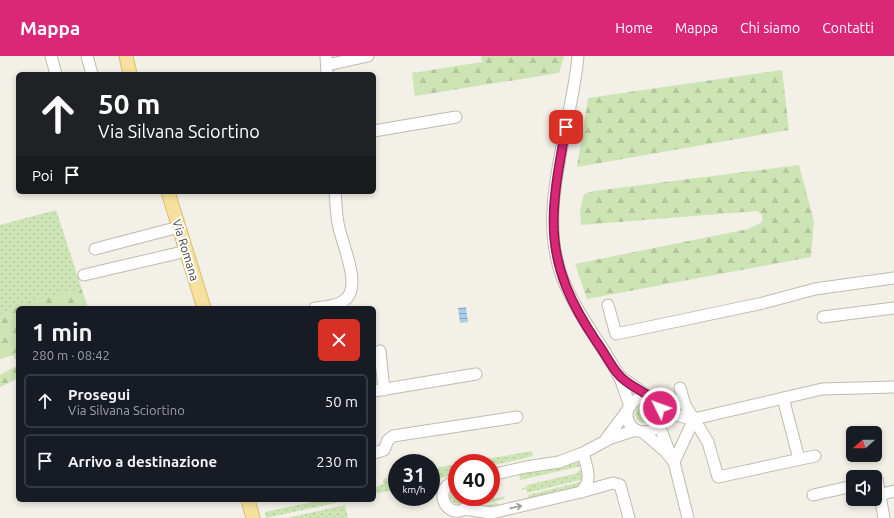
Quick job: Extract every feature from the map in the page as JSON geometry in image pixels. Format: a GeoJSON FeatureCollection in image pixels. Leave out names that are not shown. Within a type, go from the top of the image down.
{"type":"FeatureCollection","features":[{"type":"Feature","properties":{"kind":"main road"},"geometry":{"type":"LineString","coordinates":[[126,56],[130,72]]}},
{"type":"Feature","properties":{"kind":"main road","name":"Via Romana"},"geometry":{"type":"LineString","coordinates":[[169,194],[203,306]]}},
{"type":"Feature","properties":{"kind":"main road"},"geometry":{"type":"LineString","coordinates":[[249,502],[253,518]]}},
{"type":"Feature","properties":{"kind":"street"},"geometry":{"type":"LineString","coordinates":[[51,56],[55,72]]}},
{"type":"Feature","properties":{"kind":"street"},"geometry":{"type":"LineString","coordinates":[[87,56],[91,72]]}},
{"type":"Feature","properties":{"kind":"street"},"geometry":{"type":"LineString","coordinates":[[327,65],[368,56]]}},
{"type":"Feature","properties":{"kind":"street"},"geometry":{"type":"LineString","coordinates":[[578,56],[554,200],[554,239],[559,268],[570,297],[583,321],[618,375],[629,408],[629,422],[673,460]]}},
{"type":"Feature","properties":{"kind":"street"},"geometry":{"type":"LineString","coordinates":[[376,131],[456,117]]}},
{"type":"Feature","properties":{"kind":"street"},"geometry":{"type":"LineString","coordinates":[[326,306],[344,301],[352,289],[352,278],[338,223],[336,194]]}},
{"type":"Feature","properties":{"kind":"street"},"geometry":{"type":"LineString","coordinates":[[95,249],[179,227]]}},
{"type":"Feature","properties":{"kind":"street"},"geometry":{"type":"LineString","coordinates":[[84,275],[187,252]]}},
{"type":"Feature","properties":{"kind":"street"},"geometry":{"type":"LineString","coordinates":[[608,305],[616,334],[762,303],[815,289],[894,278]]}},
{"type":"Feature","properties":{"kind":"street"},"geometry":{"type":"LineString","coordinates":[[823,317],[894,308]]}},
{"type":"Feature","properties":{"kind":"street"},"geometry":{"type":"LineString","coordinates":[[380,351],[379,391],[476,374]]}},
{"type":"Feature","properties":{"kind":"street"},"geometry":{"type":"LineString","coordinates":[[618,375],[679,416],[694,419],[822,389],[894,387]]}},
{"type":"Feature","properties":{"kind":"street"},"geometry":{"type":"LineString","coordinates":[[680,388],[685,405],[708,442],[718,477],[815,456]]}},
{"type":"Feature","properties":{"kind":"street"},"geometry":{"type":"LineString","coordinates":[[602,443],[629,408],[640,398],[655,401]]}},
{"type":"Feature","properties":{"kind":"street"},"geometry":{"type":"LineString","coordinates":[[783,398],[799,459]]}},
{"type":"Feature","properties":{"kind":"street"},"geometry":{"type":"LineString","coordinates":[[655,401],[662,414],[659,425],[673,460],[688,518]]}},
{"type":"Feature","properties":{"kind":"street"},"geometry":{"type":"LineString","coordinates":[[376,452],[384,450],[388,440],[393,436],[517,417]]}},
{"type":"Feature","properties":{"kind":"street"},"geometry":{"type":"LineString","coordinates":[[673,460],[694,419]]}},
{"type":"Feature","properties":{"kind":"street"},"geometry":{"type":"LineString","coordinates":[[500,473],[526,467],[552,464],[583,453],[602,443],[640,431],[651,431],[659,425]]}},
{"type":"Feature","properties":{"kind":"street"},"geometry":{"type":"LineString","coordinates":[[581,492],[587,484],[589,478],[583,453]]}},
{"type":"Feature","properties":{"kind":"street"},"geometry":{"type":"LineString","coordinates":[[589,478],[602,486]]}},
{"type":"Feature","properties":{"kind":"street"},"geometry":{"type":"LineString","coordinates":[[452,512],[491,513],[617,483],[620,485],[629,518]]}},
{"type":"Feature","properties":{"kind":"street"},"geometry":{"type":"LineString","coordinates":[[448,486],[443,491],[442,498],[452,512]]}},
{"type":"Feature","properties":{"kind":"street"},"geometry":{"type":"LineString","coordinates":[[813,495],[846,488]]}},
{"type":"Feature","properties":{"kind":"street"},"geometry":{"type":"LineString","coordinates":[[882,494],[894,491]]}},
{"type":"Feature","properties":{"kind":"street"},"geometry":{"type":"LineString","coordinates":[[452,512],[465,506]]}},
{"type":"Feature","properties":{"kind":"street"},"geometry":{"type":"LineString","coordinates":[[882,506],[884,518]]}},
{"type":"Feature","properties":{"kind":"green space"},"geometry":{"type":"Polygon","coordinates":[[[481,56],[564,56],[559,73],[415,96],[412,73],[482,62],[481,56]]]}},
{"type":"Feature","properties":{"kind":"green space"},"geometry":{"type":"Polygon","coordinates":[[[782,70],[789,130],[577,167],[588,98],[782,70]]]}},
{"type":"Feature","properties":{"kind":"green space"},"geometry":{"type":"Polygon","coordinates":[[[799,165],[814,221],[811,257],[587,299],[575,264],[748,229],[762,222],[762,215],[757,211],[581,225],[580,211],[584,194],[594,191],[799,165]]]}},
{"type":"Feature","properties":{"kind":"green space"},"geometry":{"type":"Polygon","coordinates":[[[56,210],[87,306],[16,306],[16,360],[13,355],[0,359],[0,225],[56,210]]]}},
{"type":"Feature","properties":{"kind":"green space"},"geometry":{"type":"Polygon","coordinates":[[[81,289],[87,306],[17,306],[81,289]]]}},
{"type":"Feature","properties":{"kind":"green space"},"geometry":{"type":"Polygon","coordinates":[[[16,306],[16,360],[13,355],[0,359],[0,315],[16,306]]]}},
{"type":"Feature","properties":{"kind":"green space"},"geometry":{"type":"Polygon","coordinates":[[[16,367],[16,379],[0,387],[0,375],[16,367]]]}},
{"type":"Feature","properties":{"kind":"green space"},"geometry":{"type":"Polygon","coordinates":[[[16,367],[16,379],[0,387],[0,375],[16,367]]]}},
{"type":"Feature","properties":{"kind":"green space"},"geometry":{"type":"Polygon","coordinates":[[[644,405],[650,408],[653,414],[650,420],[644,423],[638,420],[635,414],[638,408],[644,405]]]}},
{"type":"Feature","properties":{"kind":"green space"},"geometry":{"type":"Polygon","coordinates":[[[532,451],[533,456],[500,464],[500,457],[532,451]]]}},
{"type":"Feature","properties":{"kind":"green space"},"geometry":{"type":"Polygon","coordinates":[[[578,462],[581,466],[520,480],[519,473],[559,468],[578,462]]]}},
{"type":"Feature","properties":{"kind":"green space"},"geometry":{"type":"Polygon","coordinates":[[[448,466],[448,476],[440,479],[440,467],[448,466]]]}},
{"type":"Feature","properties":{"kind":"green space"},"geometry":{"type":"Polygon","coordinates":[[[583,470],[583,478],[580,487],[529,502],[528,495],[580,482],[580,480],[527,493],[526,489],[522,490],[522,488],[527,487],[527,485],[578,473],[578,471],[583,470]]]}},
{"type":"Feature","properties":{"kind":"green space"},"geometry":{"type":"Polygon","coordinates":[[[388,478],[388,491],[376,494],[376,487],[383,484],[383,479],[388,478]]]}},
{"type":"Feature","properties":{"kind":"green space"},"geometry":{"type":"Polygon","coordinates":[[[504,496],[505,499],[500,500],[500,497],[504,496]]]}},
{"type":"Feature","properties":{"kind":"green space"},"geometry":{"type":"Polygon","coordinates":[[[312,502],[340,502],[266,518],[265,512],[312,502]]]}},
{"type":"Feature","properties":{"kind":"green space"},"geometry":{"type":"Polygon","coordinates":[[[345,505],[348,518],[287,518],[345,505]]]}},
{"type":"Feature","properties":{"kind":"green space"},"geometry":{"type":"Polygon","coordinates":[[[474,506],[499,506],[501,509],[474,508],[474,506]]]}},
{"type":"Feature","properties":{"kind":"water"},"geometry":{"type":"Polygon","coordinates":[[[466,307],[468,322],[460,323],[458,308],[466,307]]]}},
{"type":"Feature","properties":{"kind":"route"},"geometry":{"type":"LineString","coordinates":[[566,127],[553,214],[555,251],[559,268],[570,297],[580,316],[618,375],[655,401],[660,408]]}}]}
